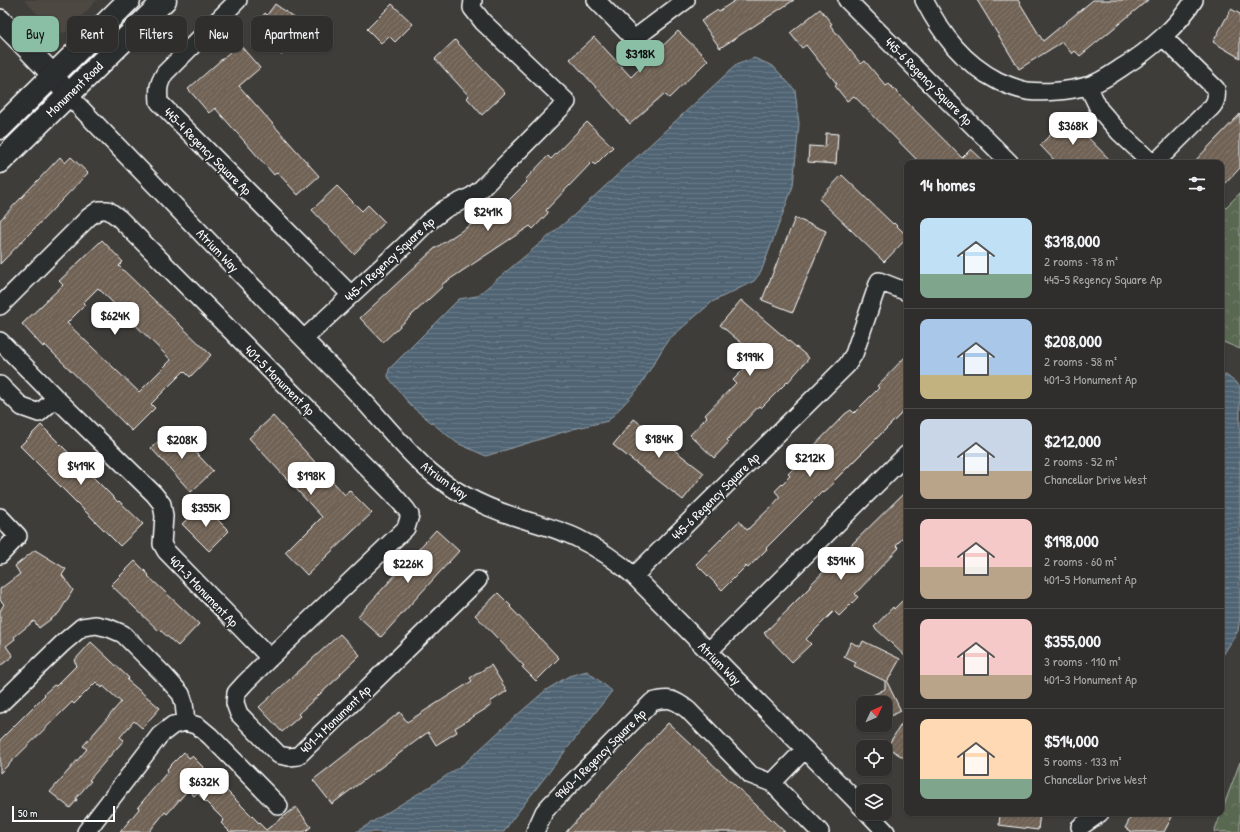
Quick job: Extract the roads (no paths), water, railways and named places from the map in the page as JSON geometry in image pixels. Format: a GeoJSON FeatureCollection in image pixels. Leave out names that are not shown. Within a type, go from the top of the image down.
{"type":"FeatureCollection","features":[{"type":"Feature","properties":{"kind":"main road","name":"Monument Road"},"geometry":{"type":"LineString","coordinates":[[0,128],[129,0]]}},
{"type":"Feature","properties":{"kind":"main road","name":"Monument Road"},"geometry":{"type":"LineString","coordinates":[[0,162],[165,0]]}},
{"type":"Feature","properties":{"kind":"street","name":"445-4 Regency Square Ap"},"geometry":{"type":"LineString","coordinates":[[238,0],[165,73],[159,83],[159,102],[351,295]]}},
{"type":"Feature","properties":{"kind":"street","name":"445-1 Regency Square Ap"},"geometry":{"type":"LineString","coordinates":[[304,339],[427,223],[445,209],[472,196],[481,189],[567,102],[483,22],[472,8],[472,0]]}},
{"type":"Feature","properties":{"kind":"street"},"geometry":{"type":"LineString","coordinates":[[596,0],[634,39],[686,0]]}},
{"type":"Feature","properties":{"kind":"street","name":"445-6 Regency Square Ap"},"geometry":{"type":"LineString","coordinates":[[847,0],[1007,160]]}},
{"type":"Feature","properties":{"kind":"street"},"geometry":{"type":"LineString","coordinates":[[924,0],[945,35],[965,59],[983,73],[1006,84],[1027,91],[1051,92],[1088,86],[1100,81],[1140,56],[1163,37],[1190,7],[1194,0]]}},
{"type":"Feature","properties":{"kind":"street"},"geometry":{"type":"LineString","coordinates":[[0,20],[53,75],[68,94]]}},
{"type":"Feature","properties":{"kind":"street"},"geometry":{"type":"LineString","coordinates":[[1156,160],[1211,109],[1217,98],[1216,89],[1163,37]]}},
{"type":"Feature","properties":{"kind":"street"},"geometry":{"type":"LineString","coordinates":[[1088,86],[1099,109],[1119,132],[1149,160]]}},
{"type":"Feature","properties":{"kind":"street","name":"Atrium Way"},"geometry":{"type":"LineString","coordinates":[[68,94],[349,386],[404,446],[428,469],[458,491],[482,505],[550,527],[577,538],[604,553],[621,565],[634,576],[709,651],[856,801]]}},
{"type":"Feature","properties":{"kind":"street","name":"401-5 Monument Ap"},"geometry":{"type":"LineString","coordinates":[[0,306],[89,217],[99,210],[108,210],[119,218],[387,488],[406,509],[410,516],[406,528],[270,658]]}},
{"type":"Feature","properties":{"kind":"street","name":"445-6 Regency Square Ap"},"geometry":{"type":"LineString","coordinates":[[634,576],[847,365],[854,354],[879,281],[904,291]]}},
{"type":"Feature","properties":{"kind":"street","name":"401-3 Monument Ap"},"geometry":{"type":"LineString","coordinates":[[0,341],[154,494],[162,504],[164,516],[162,544],[166,551],[270,658]]}},
{"type":"Feature","properties":{"kind":"street"},"geometry":{"type":"LineString","coordinates":[[0,385],[22,407],[38,413],[56,398]]}},
{"type":"Feature","properties":{"kind":"street"},"geometry":{"type":"LineString","coordinates":[[709,651],[904,457]]}},
{"type":"Feature","properties":{"kind":"street"},"geometry":{"type":"LineString","coordinates":[[0,517],[18,536],[0,555]]}},
{"type":"Feature","properties":{"kind":"street","name":"401-4 Monument Ap"},"geometry":{"type":"LineString","coordinates":[[270,658],[236,693],[235,703],[239,714],[279,755],[289,757],[298,756],[478,580]]}},
{"type":"Feature","properties":{"kind":"street"},"geometry":{"type":"LineString","coordinates":[[0,704],[63,643],[82,628],[96,625],[109,628],[122,634],[163,674],[181,694],[184,703],[186,722]]}},
{"type":"Feature","properties":{"kind":"street","name":"9960-1 Regency Square Ap"},"geometry":{"type":"LineString","coordinates":[[535,832],[544,812],[550,805],[652,702],[664,698],[677,702],[688,710],[751,775],[772,783],[820,832]]}},
{"type":"Feature","properties":{"kind":"street"},"geometry":{"type":"LineString","coordinates":[[86,832],[160,735],[173,726],[186,722],[198,726],[210,736],[279,806]]}},
{"type":"Feature","properties":{"kind":"street"},"geometry":{"type":"LineString","coordinates":[[772,783],[805,749]]}},
{"type":"Feature","properties":{"kind":"street"},"geometry":{"type":"LineString","coordinates":[[1080,827],[1096,816]]}},
{"type":"Feature","properties":{"kind":"street"},"geometry":{"type":"LineString","coordinates":[[875,820],[886,832]]}},
{"type":"Feature","properties":{"kind":"water"},"geometry":{"type":"Polygon","coordinates":[[[754,58],[773,66],[795,90],[799,124],[793,186],[761,272],[754,281],[712,302],[668,340],[638,389],[608,421],[573,429],[486,456],[457,443],[411,406],[388,377],[389,369],[459,299],[477,296],[573,216],[736,65],[754,58]]]}},
{"type":"Feature","properties":{"kind":"water"},"geometry":{"type":"Polygon","coordinates":[[[1226,375],[1240,386],[1240,617],[1238,631],[1224,653],[1224,376],[1226,375]]]}},
{"type":"Feature","properties":{"kind":"water"},"geometry":{"type":"Polygon","coordinates":[[[587,671],[612,691],[504,832],[356,832],[465,763],[546,690],[569,676],[587,671]]]}}]}
